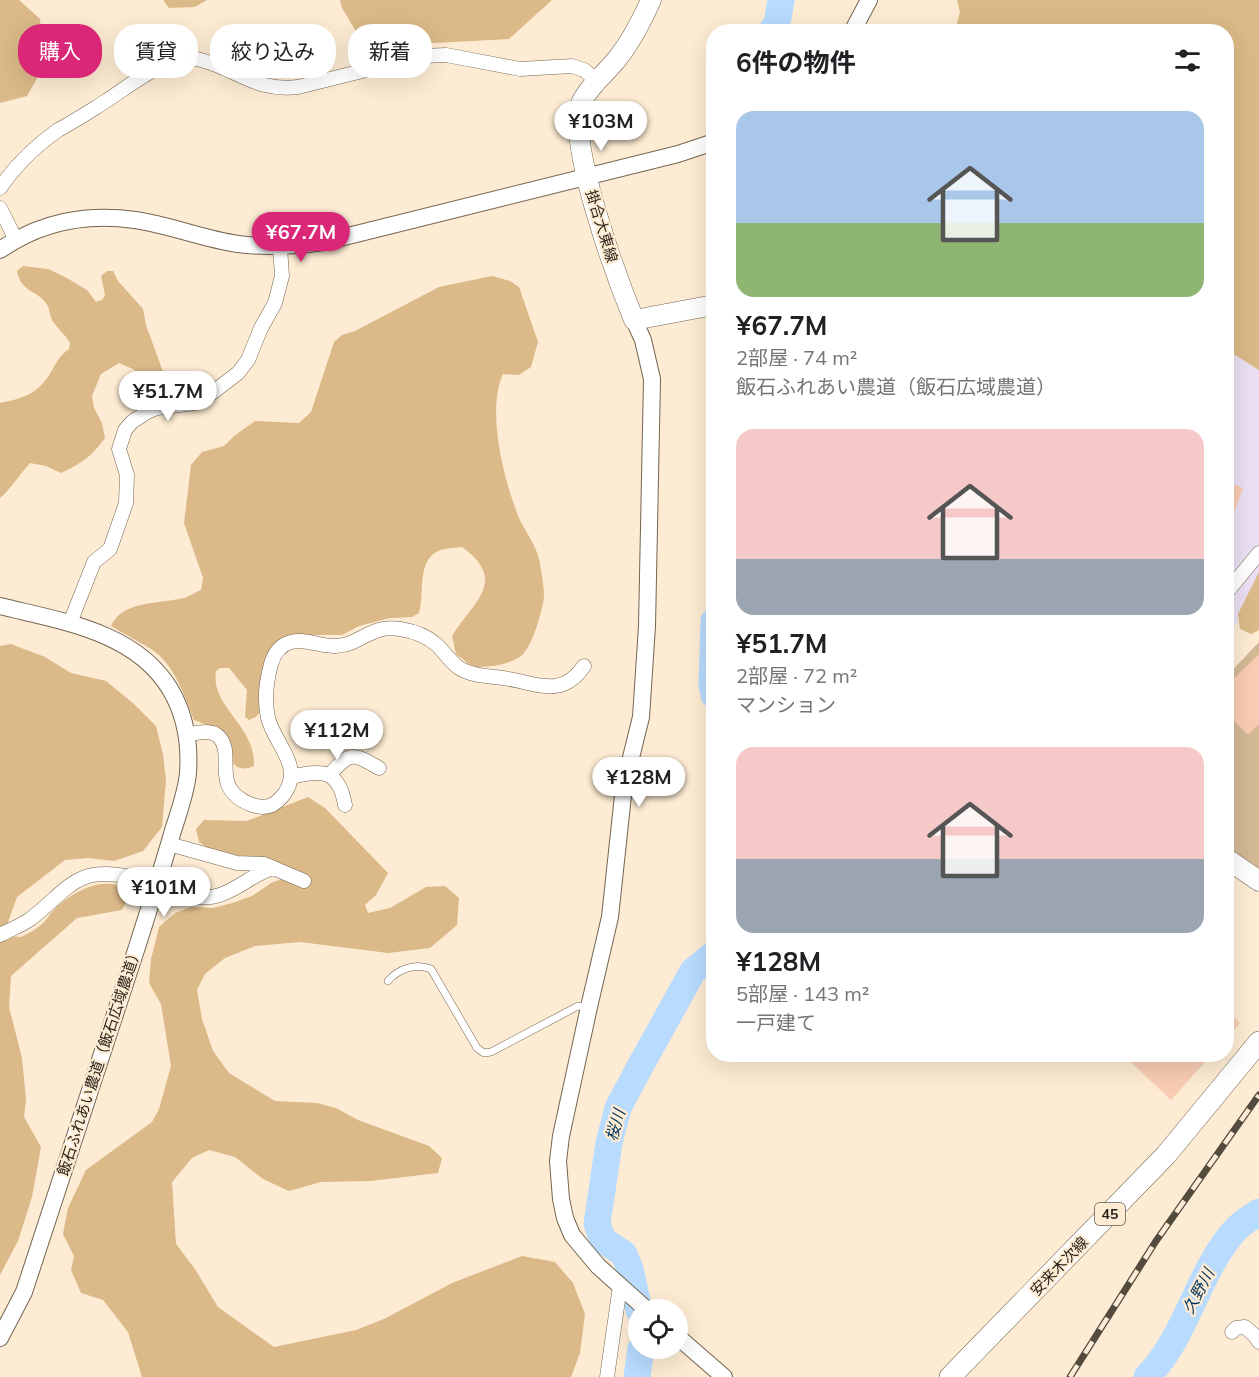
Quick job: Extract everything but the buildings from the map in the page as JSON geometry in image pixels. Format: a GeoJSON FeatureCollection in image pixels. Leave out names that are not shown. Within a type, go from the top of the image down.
{"type":"FeatureCollection","features":[{"type":"Feature","properties":{"kind":"main road","name":"掛合大東線"},"geometry":{"type":"LineString","coordinates":[[634,320],[596,211],[579,141],[577,120],[583,99],[596,80],[617,60],[651,0]]}},
{"type":"Feature","properties":{"kind":"main road"},"geometry":{"type":"LineString","coordinates":[[634,320],[706,306]]}},
{"type":"Feature","properties":{"kind":"main road"},"geometry":{"type":"LineString","coordinates":[[1234,864],[1259,881]]}},
{"type":"Feature","properties":{"kind":"main road","name":"安来木次線"},"geometry":{"type":"LineString","coordinates":[[950,1377],[1166,1155],[1259,1042]]}},
{"type":"Feature","properties":{"kind":"street"},"geometry":{"type":"LineString","coordinates":[[856,24],[869,0]]}},
{"type":"Feature","properties":{"kind":"street"},"geometry":{"type":"LineString","coordinates":[[0,188],[29,156],[58,130],[150,72],[187,58],[201,60],[262,86],[284,89],[423,56],[446,55],[520,69],[572,66],[584,70],[596,80]]}},
{"type":"Feature","properties":{"kind":"street"},"geometry":{"type":"LineString","coordinates":[[0,250],[16,240],[59,222],[112,218],[137,221],[236,244],[280,247],[324,243],[678,154],[706,145]]}},
{"type":"Feature","properties":{"kind":"street"},"geometry":{"type":"LineString","coordinates":[[0,208],[16,240]]}},
{"type":"Feature","properties":{"kind":"street"},"geometry":{"type":"LineString","coordinates":[[70,623],[94,562],[110,549],[113,543],[126,503],[128,475],[120,449],[125,430],[147,411],[195,403],[204,399],[238,373],[248,360],[261,328],[275,303],[282,276],[280,247]]}},
{"type":"Feature","properties":{"kind":"street"},"geometry":{"type":"LineString","coordinates":[[634,320],[643,340],[651,379],[647,627],[641,717],[624,786],[610,917],[561,1136],[558,1180],[565,1218],[572,1235],[598,1266],[634,1299]]}},
{"type":"Feature","properties":{"kind":"street"},"geometry":{"type":"LineString","coordinates":[[1234,583],[1259,553]]}},
{"type":"Feature","properties":{"kind":"street","name":"飯石ふれあい農道（飯石広域農道）"},"geometry":{"type":"LineString","coordinates":[[0,606],[70,623],[96,632],[120,643],[141,657],[157,672],[174,697],[182,713],[189,753],[184,795],[169,844],[24,1292],[0,1338]]}},
{"type":"Feature","properties":{"kind":"street"},"geometry":{"type":"LineString","coordinates":[[186,735],[207,732],[214,733],[221,739],[227,783],[246,802],[265,807],[281,799],[292,777],[289,761],[272,729],[265,698],[272,660],[276,652],[288,643],[302,641],[334,646],[351,643],[378,629],[399,628],[428,638],[448,659],[467,671],[547,687],[568,683],[584,666]]}},
{"type":"Feature","properties":{"kind":"street"},"geometry":{"type":"LineString","coordinates":[[329,775],[345,758],[350,756],[355,756],[380,768]]}},
{"type":"Feature","properties":{"kind":"street"},"geometry":{"type":"LineString","coordinates":[[292,777],[317,772],[329,775],[340,787],[345,806]]}},
{"type":"Feature","properties":{"kind":"street"},"geometry":{"type":"LineString","coordinates":[[169,844],[237,863],[264,864],[304,881]]}},
{"type":"Feature","properties":{"kind":"street"},"geometry":{"type":"LineString","coordinates":[[0,934],[28,920],[70,883],[78,879],[110,873],[182,896],[196,898],[217,896],[258,873],[273,868]]}},
{"type":"Feature","properties":{"kind":"street"},"geometry":{"type":"LineString","coordinates":[[607,1377],[623,1289]]}},
{"type":"Feature","properties":{"kind":"street"},"geometry":{"type":"LineString","coordinates":[[1232,1332],[1236,1328],[1245,1327],[1259,1342]]}},
{"type":"Feature","properties":{"kind":"street"},"geometry":{"type":"LineString","coordinates":[[688,1346],[724,1377]]}},
{"type":"Feature","properties":{"kind":"lane"},"geometry":{"type":"LineString","coordinates":[[388,981],[402,970],[422,967],[430,969],[477,1048],[484,1053],[491,1052],[578,1006],[589,1007]]}},
{"type":"Feature","properties":{"kind":"shaded area"},"geometry":{"type":"Polygon","coordinates":[[[0,0],[19,0],[40,19],[40,24],[18,24],[18,78],[37,78],[27,96],[0,103],[0,0]]]}},
{"type":"Feature","properties":{"kind":"shaded area"},"geometry":{"type":"Polygon","coordinates":[[[163,0],[207,0],[195,7],[169,8],[163,0]]]}},
{"type":"Feature","properties":{"kind":"shaded area"},"geometry":{"type":"Polygon","coordinates":[[[340,0],[552,0],[509,39],[432,43],[432,24],[352,24],[340,0]]]}},
{"type":"Feature","properties":{"kind":"shaded area"},"geometry":{"type":"Polygon","coordinates":[[[957,0],[1259,0],[1259,370],[1234,354],[1234,24],[957,24],[960,12],[957,0]]]}},
{"type":"Feature","properties":{"kind":"shaded area"},"geometry":{"type":"Polygon","coordinates":[[[23,266],[48,269],[65,277],[87,290],[96,302],[102,300],[105,295],[101,276],[107,271],[113,271],[118,281],[143,309],[146,325],[170,391],[168,396],[163,397],[133,369],[119,363],[101,374],[92,396],[105,438],[100,445],[86,459],[61,473],[46,466],[30,463],[0,498],[0,403],[30,394],[41,385],[60,357],[69,349],[70,343],[52,320],[47,304],[22,283],[17,271],[23,266]]]}},
{"type":"Feature","properties":{"kind":"shaded area"},"geometry":{"type":"Polygon","coordinates":[[[492,276],[510,281],[519,287],[538,342],[531,367],[519,375],[503,374],[496,407],[499,446],[508,485],[519,518],[538,554],[543,582],[542,610],[529,645],[521,656],[504,664],[492,666],[473,667],[456,654],[452,636],[477,602],[485,581],[483,570],[476,559],[462,547],[438,551],[431,556],[424,570],[419,613],[412,617],[390,618],[359,626],[342,635],[302,635],[267,661],[260,680],[262,710],[256,717],[249,720],[245,717],[247,690],[229,668],[220,668],[216,671],[216,684],[220,695],[248,739],[253,752],[254,766],[239,768],[234,765],[228,753],[222,731],[194,720],[178,681],[166,663],[151,649],[111,626],[116,618],[133,607],[184,598],[201,590],[203,578],[184,523],[191,465],[202,452],[224,446],[255,421],[299,423],[311,412],[334,342],[342,335],[355,331],[439,287],[492,276]]]}},
{"type":"Feature","properties":{"kind":"shaded area"},"geometry":{"type":"Polygon","coordinates":[[[1234,332],[1259,342],[1259,600],[1234,626],[1234,332]]]}},
{"type":"Feature","properties":{"kind":"shaded area"},"geometry":{"type":"Polygon","coordinates":[[[1259,572],[1259,630],[1251,634],[1240,629],[1238,614],[1259,572]]]}},
{"type":"Feature","properties":{"kind":"shaded area"},"geometry":{"type":"Polygon","coordinates":[[[1259,642],[1259,871],[1234,856],[1234,669],[1259,642]]]}},
{"type":"Feature","properties":{"kind":"shaded area"},"geometry":{"type":"Polygon","coordinates":[[[11,644],[45,657],[71,673],[106,681],[134,704],[156,726],[166,780],[162,827],[143,851],[114,861],[88,858],[65,860],[17,897],[8,922],[11,936],[21,937],[41,925],[53,911],[78,892],[106,884],[125,888],[127,900],[122,910],[77,918],[11,976],[9,1007],[22,1058],[26,1100],[24,1117],[41,1147],[32,1197],[18,1241],[0,1275],[0,646],[11,644]]]}},
{"type":"Feature","properties":{"kind":"shaded area"},"geometry":{"type":"Polygon","coordinates":[[[308,797],[325,808],[388,873],[376,895],[365,905],[368,913],[390,908],[426,887],[445,886],[459,898],[457,925],[430,948],[388,953],[300,942],[255,946],[225,958],[205,974],[197,990],[202,1019],[213,1051],[229,1073],[275,1101],[317,1103],[336,1108],[358,1120],[429,1146],[442,1158],[438,1173],[370,1181],[321,1182],[289,1191],[263,1179],[235,1157],[209,1150],[192,1158],[172,1182],[176,1244],[195,1269],[218,1307],[274,1347],[356,1330],[384,1319],[452,1283],[522,1256],[555,1262],[573,1283],[585,1314],[580,1353],[571,1377],[142,1377],[128,1332],[103,1300],[81,1293],[71,1270],[74,1256],[63,1234],[68,1208],[86,1170],[152,1122],[159,1109],[171,1066],[161,1004],[149,983],[151,959],[159,927],[175,913],[191,907],[213,908],[252,896],[271,883],[284,878],[287,868],[260,857],[216,854],[199,842],[196,829],[204,820],[247,821],[308,797]]]}},
{"type":"Feature","properties":{"kind":"waterway","name":"桜川"},"geometry":{"type":"LineString","coordinates":[[777,24],[781,0]]}},
{"type":"Feature","properties":{"kind":"waterway","name":"桜川"},"geometry":{"type":"LineString","coordinates":[[637,1299],[624,1254],[603,1240],[597,1224],[609,1143],[618,1108],[637,1072],[693,971],[706,960]]}},
{"type":"Feature","properties":{"kind":"waterway","name":"久野川"},"geometry":{"type":"LineString","coordinates":[[1147,1377],[1173,1342],[1211,1264],[1223,1246],[1239,1226],[1259,1212]]}},
{"type":"Feature","properties":{"kind":"waterway","name":"桜川"},"geometry":{"type":"LineString","coordinates":[[637,1377],[639,1359]]}},
{"type":"Feature","properties":{"kind":"railway"},"geometry":{"type":"LineString","coordinates":[[1070,1377],[1156,1241],[1259,1095]]}}]}
